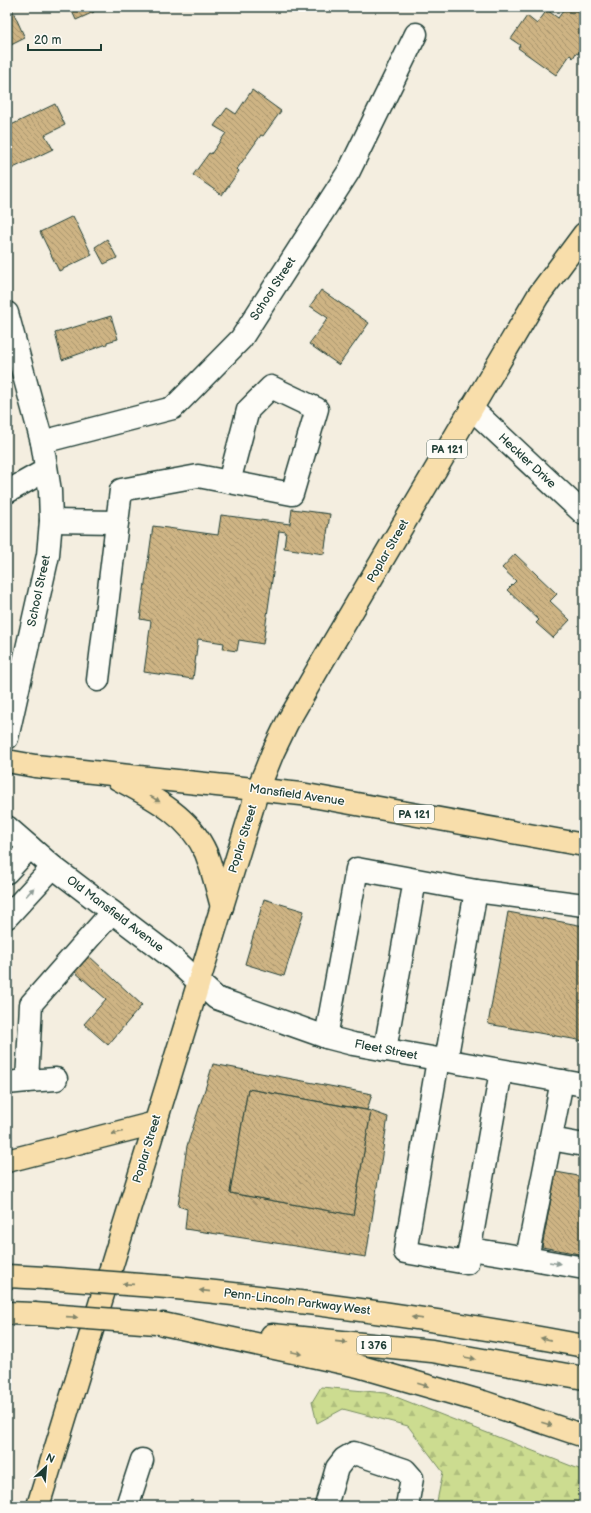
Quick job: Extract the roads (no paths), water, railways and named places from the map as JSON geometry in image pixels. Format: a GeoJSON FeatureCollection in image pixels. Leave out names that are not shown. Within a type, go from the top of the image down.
{"type":"FeatureCollection","features":[{"type":"Feature","properties":{"kind":"main road","name":"Poplar Street"},"geometry":{"type":"LineString","coordinates":[[38,1506],[258,789],[273,752],[287,723],[538,296],[584,234]]}},
{"type":"Feature","properties":{"kind":"main road","name":"Mansfield Avenue"},"geometry":{"type":"LineString","coordinates":[[7,761],[35,766],[301,794],[584,845]]}},
{"type":"Feature","properties":{"kind":"main road"},"geometry":{"type":"LineString","coordinates":[[108,773],[163,804],[181,819],[195,835],[205,852],[222,907]]}},
{"type":"Feature","properties":{"kind":"main road"},"geometry":{"type":"LineString","coordinates":[[7,1161],[155,1123]]}},
{"type":"Feature","properties":{"kind":"main road","name":"Penn-Lincoln Parkway West"},"geometry":{"type":"LineString","coordinates":[[7,1276],[167,1287],[346,1307],[584,1346]]}},
{"type":"Feature","properties":{"kind":"main road","name":"I 376"},"geometry":{"type":"LineString","coordinates":[[7,1312],[160,1324],[432,1351],[584,1378]]}},
{"type":"Feature","properties":{"kind":"main road"},"geometry":{"type":"LineString","coordinates":[[160,1324],[358,1366],[483,1402],[584,1436]]}},
{"type":"Feature","properties":{"kind":"street","name":"School Street"},"geometry":{"type":"LineString","coordinates":[[42,442],[173,408],[241,339],[349,171],[416,34]]}},
{"type":"Feature","properties":{"kind":"street","name":"School Street"},"geometry":{"type":"LineString","coordinates":[[7,313],[42,442],[50,492],[48,555],[7,738]]}},
{"type":"Feature","properties":{"kind":"street"},"geometry":{"type":"LineString","coordinates":[[98,680],[122,490],[198,476],[229,482],[292,494],[317,409],[271,387],[248,410],[229,482]]}},
{"type":"Feature","properties":{"kind":"street","name":"Heckler Drive"},"geometry":{"type":"LineString","coordinates":[[471,408],[584,514]]}},
{"type":"Feature","properties":{"kind":"street"},"geometry":{"type":"LineString","coordinates":[[7,492],[46,470]]}},
{"type":"Feature","properties":{"kind":"street"},"geometry":{"type":"LineString","coordinates":[[50,521],[117,522]]}},
{"type":"Feature","properties":{"kind":"street","name":"Old Mansfield Avenue"},"geometry":{"type":"LineString","coordinates":[[7,827],[53,867],[175,960],[199,982]]}},
{"type":"Feature","properties":{"kind":"street"},"geometry":{"type":"LineString","coordinates":[[7,872],[30,847]]}},
{"type":"Feature","properties":{"kind":"street"},"geometry":{"type":"LineString","coordinates":[[7,917],[53,867]]}},
{"type":"Feature","properties":{"kind":"street"},"geometry":{"type":"LineString","coordinates":[[326,1037],[357,869],[476,890],[584,905]]}},
{"type":"Feature","properties":{"kind":"street"},"geometry":{"type":"LineString","coordinates":[[385,1050],[415,880]]}},
{"type":"Feature","properties":{"kind":"street"},"geometry":{"type":"LineString","coordinates":[[476,890],[405,1252],[467,1263],[501,1070]]}},
{"type":"Feature","properties":{"kind":"street"},"geometry":{"type":"LineString","coordinates":[[56,1079],[17,1082],[31,1004],[112,912]]}},
{"type":"Feature","properties":{"kind":"street","name":"Fleet Street"},"geometry":{"type":"LineString","coordinates":[[199,982],[216,998],[326,1037],[385,1050],[584,1085]]}},
{"type":"Feature","properties":{"kind":"street"},"geometry":{"type":"LineString","coordinates":[[527,1258],[562,1081]]}},
{"type":"Feature","properties":{"kind":"street"},"geometry":{"type":"LineString","coordinates":[[551,1139],[584,1145]]}},
{"type":"Feature","properties":{"kind":"street"},"geometry":{"type":"LineString","coordinates":[[470,1249],[584,1268]]}},
{"type":"Feature","properties":{"kind":"street"},"geometry":{"type":"LineString","coordinates":[[326,1506],[337,1468],[344,1459],[354,1453],[406,1470],[412,1478],[407,1506]]}},
{"type":"Feature","properties":{"kind":"street"},"geometry":{"type":"LineString","coordinates":[[127,1506],[142,1460]]}}]}
